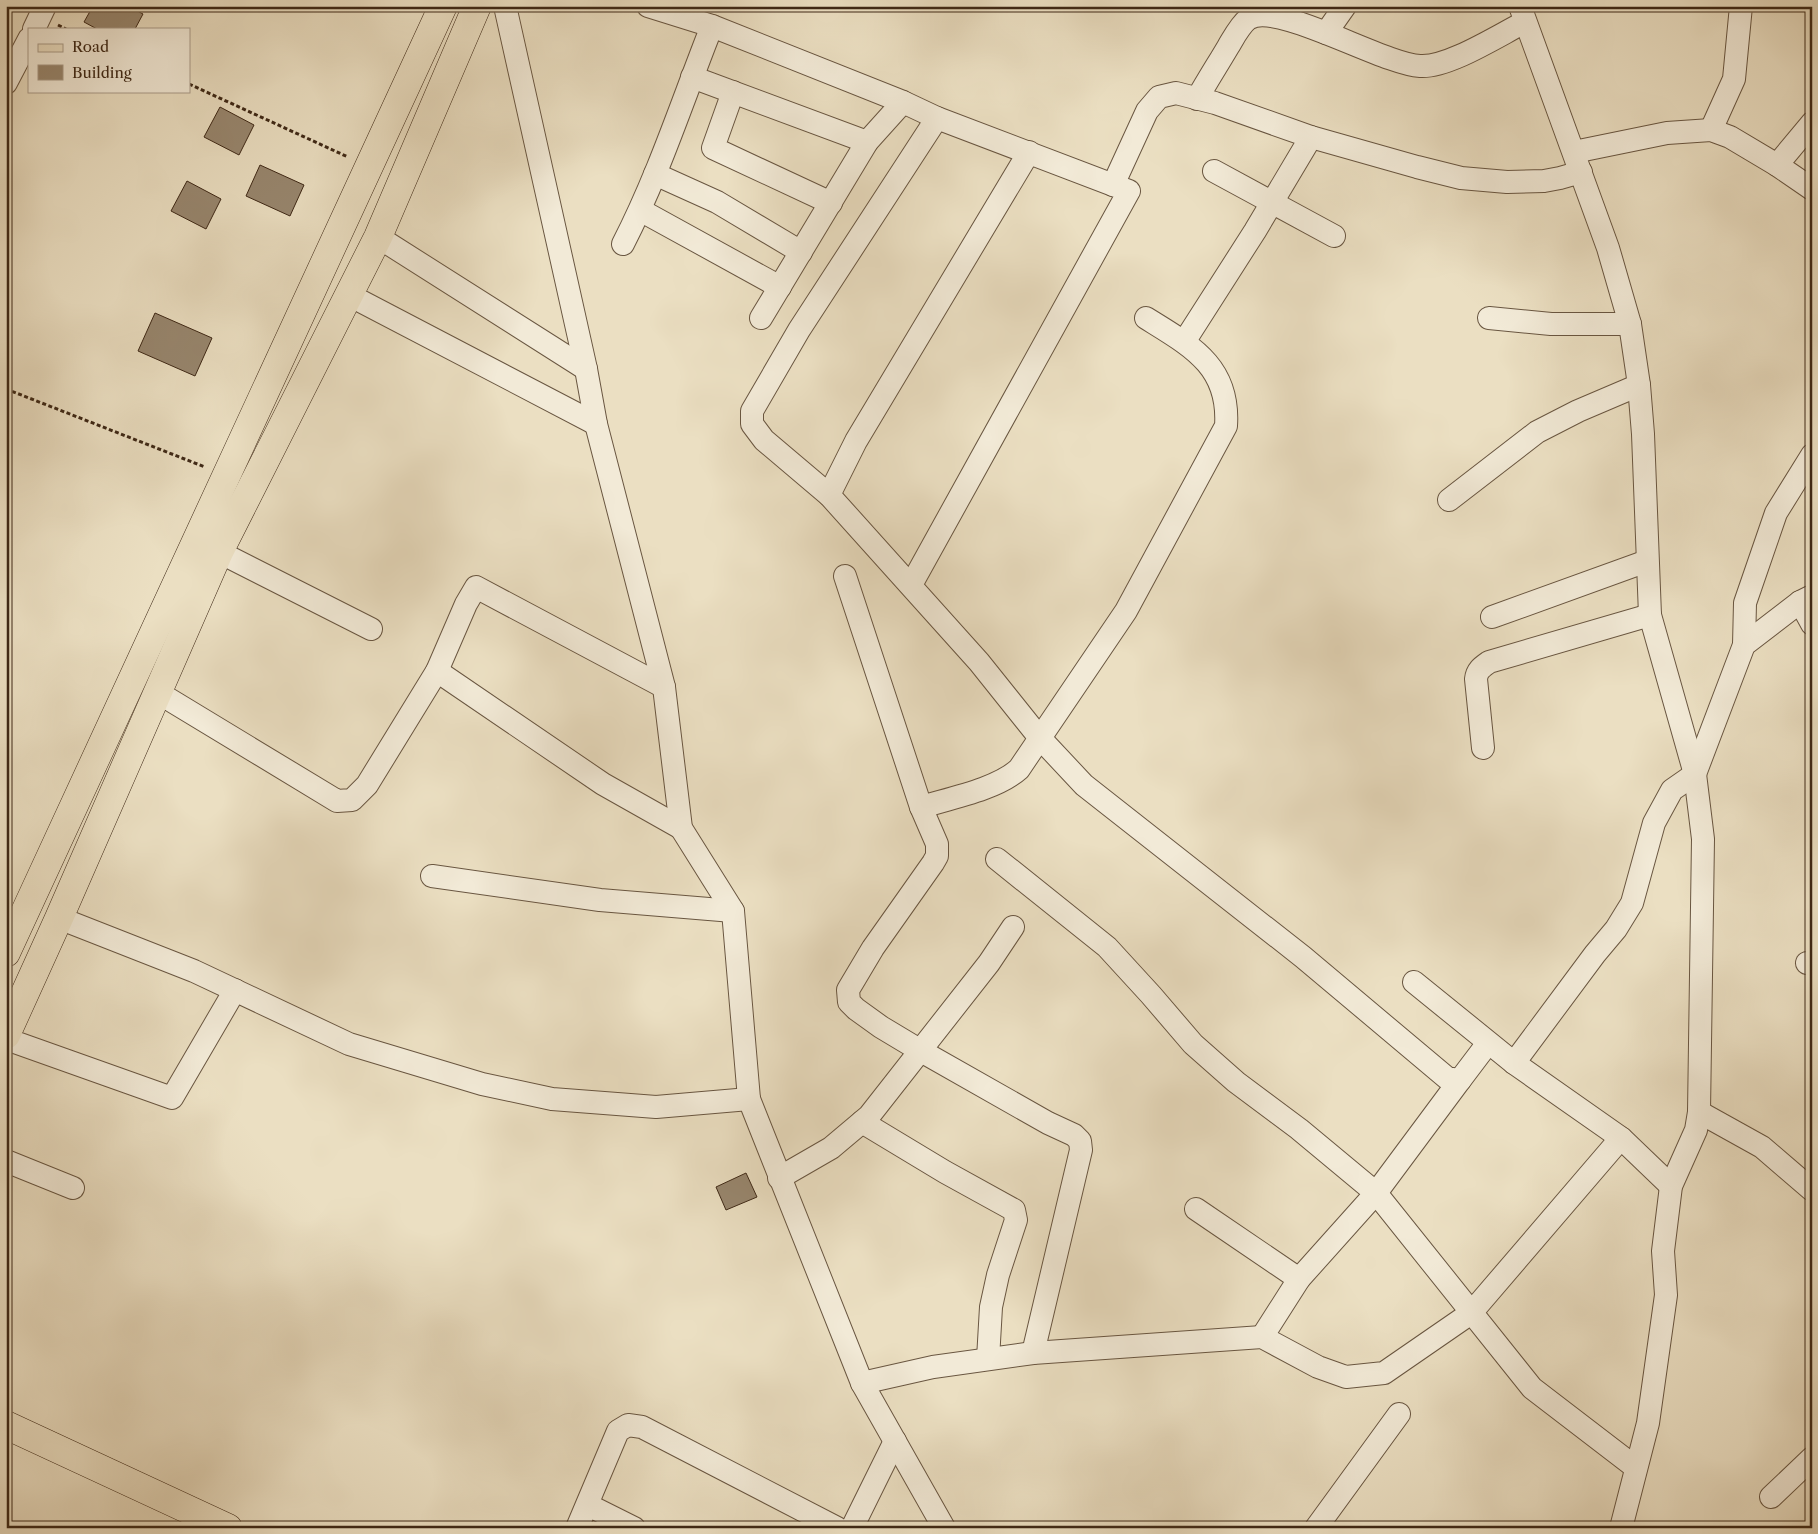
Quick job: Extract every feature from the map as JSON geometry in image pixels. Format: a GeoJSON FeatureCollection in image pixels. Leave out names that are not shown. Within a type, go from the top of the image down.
{"type":"FeatureCollection","features":[{"type":"Feature","properties":{"kind":"main road"},"geometry":{"type":"LineString","coordinates":[[6,953],[443,6]]}},
{"type":"Feature","properties":{"kind":"main road"},"geometry":{"type":"LineString","coordinates":[[6,1035],[219,552],[378,237],[477,6]]}},
{"type":"Feature","properties":{"kind":"main road"},"geometry":{"type":"LineString","coordinates":[[6,1425],[228,1528]]}},
{"type":"Feature","properties":{"kind":"street"},"geometry":{"type":"LineString","coordinates":[[34,28],[45,6]]}},
{"type":"Feature","properties":{"kind":"street"},"geometry":{"type":"LineString","coordinates":[[504,6],[586,369],[596,424],[664,687],[682,828],[733,911],[749,1100],[862,1383],[944,1528]]}},
{"type":"Feature","properties":{"kind":"street"},"geometry":{"type":"LineString","coordinates":[[648,6],[712,26],[902,102],[937,118],[1129,191],[911,585]]}},
{"type":"Feature","properties":{"kind":"street"},"geometry":{"type":"LineString","coordinates":[[1326,33],[1345,6]]}},
{"type":"Feature","properties":{"kind":"street"},"geometry":{"type":"LineString","coordinates":[[1711,130],[1734,79],[1741,6]]}},
{"type":"Feature","properties":{"kind":"street"},"geometry":{"type":"LineString","coordinates":[[1197,99],[1235,36],[1248,18],[1256,15],[1276,14],[1399,62],[1421,66],[1437,64],[1455,57],[1522,14],[1608,248],[1630,324],[1639,385],[1643,434],[1650,615],[1695,774],[1703,840],[1699,1112],[1696,1130],[1672,1186],[1663,1251],[1666,1295],[1648,1424],[1635,1467],[1621,1528]]}},
{"type":"Feature","properties":{"kind":"street"},"geometry":{"type":"LineString","coordinates":[[623,244],[655,174],[712,26]]}},
{"type":"Feature","properties":{"kind":"street"},"geometry":{"type":"LineString","coordinates":[[6,83],[28,41]]}},
{"type":"Feature","properties":{"kind":"street"},"geometry":{"type":"LineString","coordinates":[[692,77],[867,142]]}},
{"type":"Feature","properties":{"kind":"street"},"geometry":{"type":"LineString","coordinates":[[733,92],[713,148],[831,203]]}},
{"type":"Feature","properties":{"kind":"street"},"geometry":{"type":"LineString","coordinates":[[1113,185],[1139,125],[1154,102],[1159,97],[1176,93],[1215,103],[1311,137],[1417,167],[1461,178],[1507,182],[1544,181],[1560,178],[1577,162],[1667,133],[1711,130],[1730,137],[1812,189]]}},
{"type":"Feature","properties":{"kind":"street"},"geometry":{"type":"LineString","coordinates":[[761,318],[867,142],[902,102]]}},
{"type":"Feature","properties":{"kind":"street"},"geometry":{"type":"LineString","coordinates":[[937,118],[799,330],[752,411],[752,424],[764,440],[829,495],[979,662],[1039,737],[1084,785],[1303,957],[1447,1078],[1460,1080]]}},
{"type":"Feature","properties":{"kind":"street"},"geometry":{"type":"LineString","coordinates":[[1777,166],[1812,123]]}},
{"type":"Feature","properties":{"kind":"street"},"geometry":{"type":"LineString","coordinates":[[1184,342],[1311,137]]}},
{"type":"Feature","properties":{"kind":"street"},"geometry":{"type":"LineString","coordinates":[[829,495],[856,441],[1028,152]]}},
{"type":"Feature","properties":{"kind":"street"},"geometry":{"type":"LineString","coordinates":[[1214,171],[1334,236]]}},
{"type":"Feature","properties":{"kind":"street"},"geometry":{"type":"LineString","coordinates":[[655,174],[718,202],[801,252]]}},
{"type":"Feature","properties":{"kind":"street"},"geometry":{"type":"LineString","coordinates":[[640,210],[780,287]]}},
{"type":"Feature","properties":{"kind":"street"},"geometry":{"type":"LineString","coordinates":[[378,237],[586,369]]}},
{"type":"Feature","properties":{"kind":"street"},"geometry":{"type":"LineString","coordinates":[[349,295],[596,424]]}},
{"type":"Feature","properties":{"kind":"street"},"geometry":{"type":"LineString","coordinates":[[921,807],[997,783],[1010,777],[1019,769],[1126,611],[1226,426],[1227,412],[1219,381],[1208,363],[1184,342],[1146,318]]}},
{"type":"Feature","properties":{"kind":"street"},"geometry":{"type":"LineString","coordinates":[[1488,318],[1551,324],[1630,324]]}},
{"type":"Feature","properties":{"kind":"street"},"geometry":{"type":"LineString","coordinates":[[1449,500],[1538,432],[1578,411],[1639,385]]}},
{"type":"Feature","properties":{"kind":"street"},"geometry":{"type":"LineString","coordinates":[[1514,1063],[1620,922],[1632,903],[1654,823],[1672,790],[1695,774],[1744,645],[1745,603],[1776,514],[1812,455]]}},
{"type":"Feature","properties":{"kind":"street"},"geometry":{"type":"LineString","coordinates":[[219,552],[371,629]]}},
{"type":"Feature","properties":{"kind":"street"},"geometry":{"type":"LineString","coordinates":[[1492,618],[1647,561]]}},
{"type":"Feature","properties":{"kind":"street"},"geometry":{"type":"LineString","coordinates":[[844,576],[921,807],[938,844],[937,856],[873,948],[848,990],[849,1002],[881,1027],[1048,1123],[1074,1135],[1080,1141],[1081,1150],[1033,1353]]}},
{"type":"Feature","properties":{"kind":"street"},"geometry":{"type":"LineString","coordinates":[[157,692],[337,801],[352,800],[367,785],[437,671],[466,604],[476,587],[664,687]]}},
{"type":"Feature","properties":{"kind":"street"},"geometry":{"type":"LineString","coordinates":[[1744,645],[1806,599],[1812,624]]}},
{"type":"Feature","properties":{"kind":"street"},"geometry":{"type":"LineString","coordinates":[[1483,748],[1476,679],[1480,668],[1489,662],[1650,615]]}},
{"type":"Feature","properties":{"kind":"street"},"geometry":{"type":"LineString","coordinates":[[437,671],[603,784],[682,828]]}},
{"type":"Feature","properties":{"kind":"street"},"geometry":{"type":"LineString","coordinates":[[997,859],[1107,947],[1152,995],[1193,1044],[1236,1082],[1299,1129],[1376,1193],[1532,1388],[1635,1467]]}},
{"type":"Feature","properties":{"kind":"street"},"geometry":{"type":"LineString","coordinates":[[432,876],[600,900],[733,911]]}},
{"type":"Feature","properties":{"kind":"street"},"geometry":{"type":"LineString","coordinates":[[59,918],[194,971],[348,1044],[482,1084],[552,1099],[656,1108],[749,1100]]}},
{"type":"Feature","properties":{"kind":"street"},"geometry":{"type":"LineString","coordinates":[[779,1178],[831,1148],[869,1116],[989,963],[1013,927]]}},
{"type":"Feature","properties":{"kind":"street"},"geometry":{"type":"LineString","coordinates":[[1414,982],[1514,1063],[1621,1138],[1672,1186]]}},
{"type":"Feature","properties":{"kind":"street"},"geometry":{"type":"LineString","coordinates":[[6,1039],[172,1098],[235,990]]}},
{"type":"Feature","properties":{"kind":"street"},"geometry":{"type":"LineString","coordinates":[[1262,1336],[1299,1279],[1376,1193],[1488,1043]]}},
{"type":"Feature","properties":{"kind":"street"},"geometry":{"type":"LineString","coordinates":[[1699,1112],[1762,1147],[1812,1190]]}},
{"type":"Feature","properties":{"kind":"street"},"geometry":{"type":"LineString","coordinates":[[862,1122],[945,1172],[1014,1210],[1016,1220],[998,1276],[991,1308],[988,1359]]}},
{"type":"Feature","properties":{"kind":"street"},"geometry":{"type":"LineString","coordinates":[[862,1383],[933,1367],[1033,1353],[1262,1336],[1318,1368],[1346,1377],[1384,1373],[1471,1313],[1621,1138]]}},
{"type":"Feature","properties":{"kind":"street"},"geometry":{"type":"LineString","coordinates":[[6,1161],[73,1188]]}},
{"type":"Feature","properties":{"kind":"street"},"geometry":{"type":"LineString","coordinates":[[1196,1209],[1299,1279]]}},
{"type":"Feature","properties":{"kind":"street"},"geometry":{"type":"LineString","coordinates":[[1316,1528],[1399,1414]]}},
{"type":"Feature","properties":{"kind":"street"},"geometry":{"type":"LineString","coordinates":[[577,1528],[618,1431],[628,1425],[642,1427],[837,1528]]}},
{"type":"Feature","properties":{"kind":"street"},"geometry":{"type":"LineString","coordinates":[[852,1528],[895,1441]]}},
{"type":"Feature","properties":{"kind":"street"},"geometry":{"type":"LineString","coordinates":[[1771,1497],[1812,1458]]}},
{"type":"Feature","properties":{"kind":"street"},"geometry":{"type":"LineString","coordinates":[[588,1504],[634,1528]]}},
{"type":"Feature","properties":{"kind":"path"},"geometry":{"type":"LineString","coordinates":[[190,84],[369,166]]}},
{"type":"Feature","properties":{"kind":"path"},"geometry":{"type":"LineString","coordinates":[[6,389],[227,475]]}},
{"type":"Feature","properties":{"kind":"building"},"geometry":{"type":"Polygon","coordinates":[[[93,6],[128,6],[143,14],[136,28],[95,28],[84,22],[93,6]]]}},
{"type":"Feature","properties":{"kind":"building"},"geometry":{"type":"Polygon","coordinates":[[[220,107],[254,125],[239,155],[204,137],[220,107]]]}},
{"type":"Feature","properties":{"kind":"building"},"geometry":{"type":"Polygon","coordinates":[[[260,165],[304,185],[290,216],[246,196],[260,165]]]}},
{"type":"Feature","properties":{"kind":"building"},"geometry":{"type":"Polygon","coordinates":[[[187,181],[221,199],[206,229],[171,211],[187,181]]]}},
{"type":"Feature","properties":{"kind":"building"},"geometry":{"type":"Polygon","coordinates":[[[155,313],[212,338],[195,376],[138,351],[155,313]]]}},
{"type":"Feature","properties":{"kind":"building"},"geometry":{"type":"Polygon","coordinates":[[[746,1173],[757,1197],[726,1210],[716,1187],[746,1173]]]}}]}
